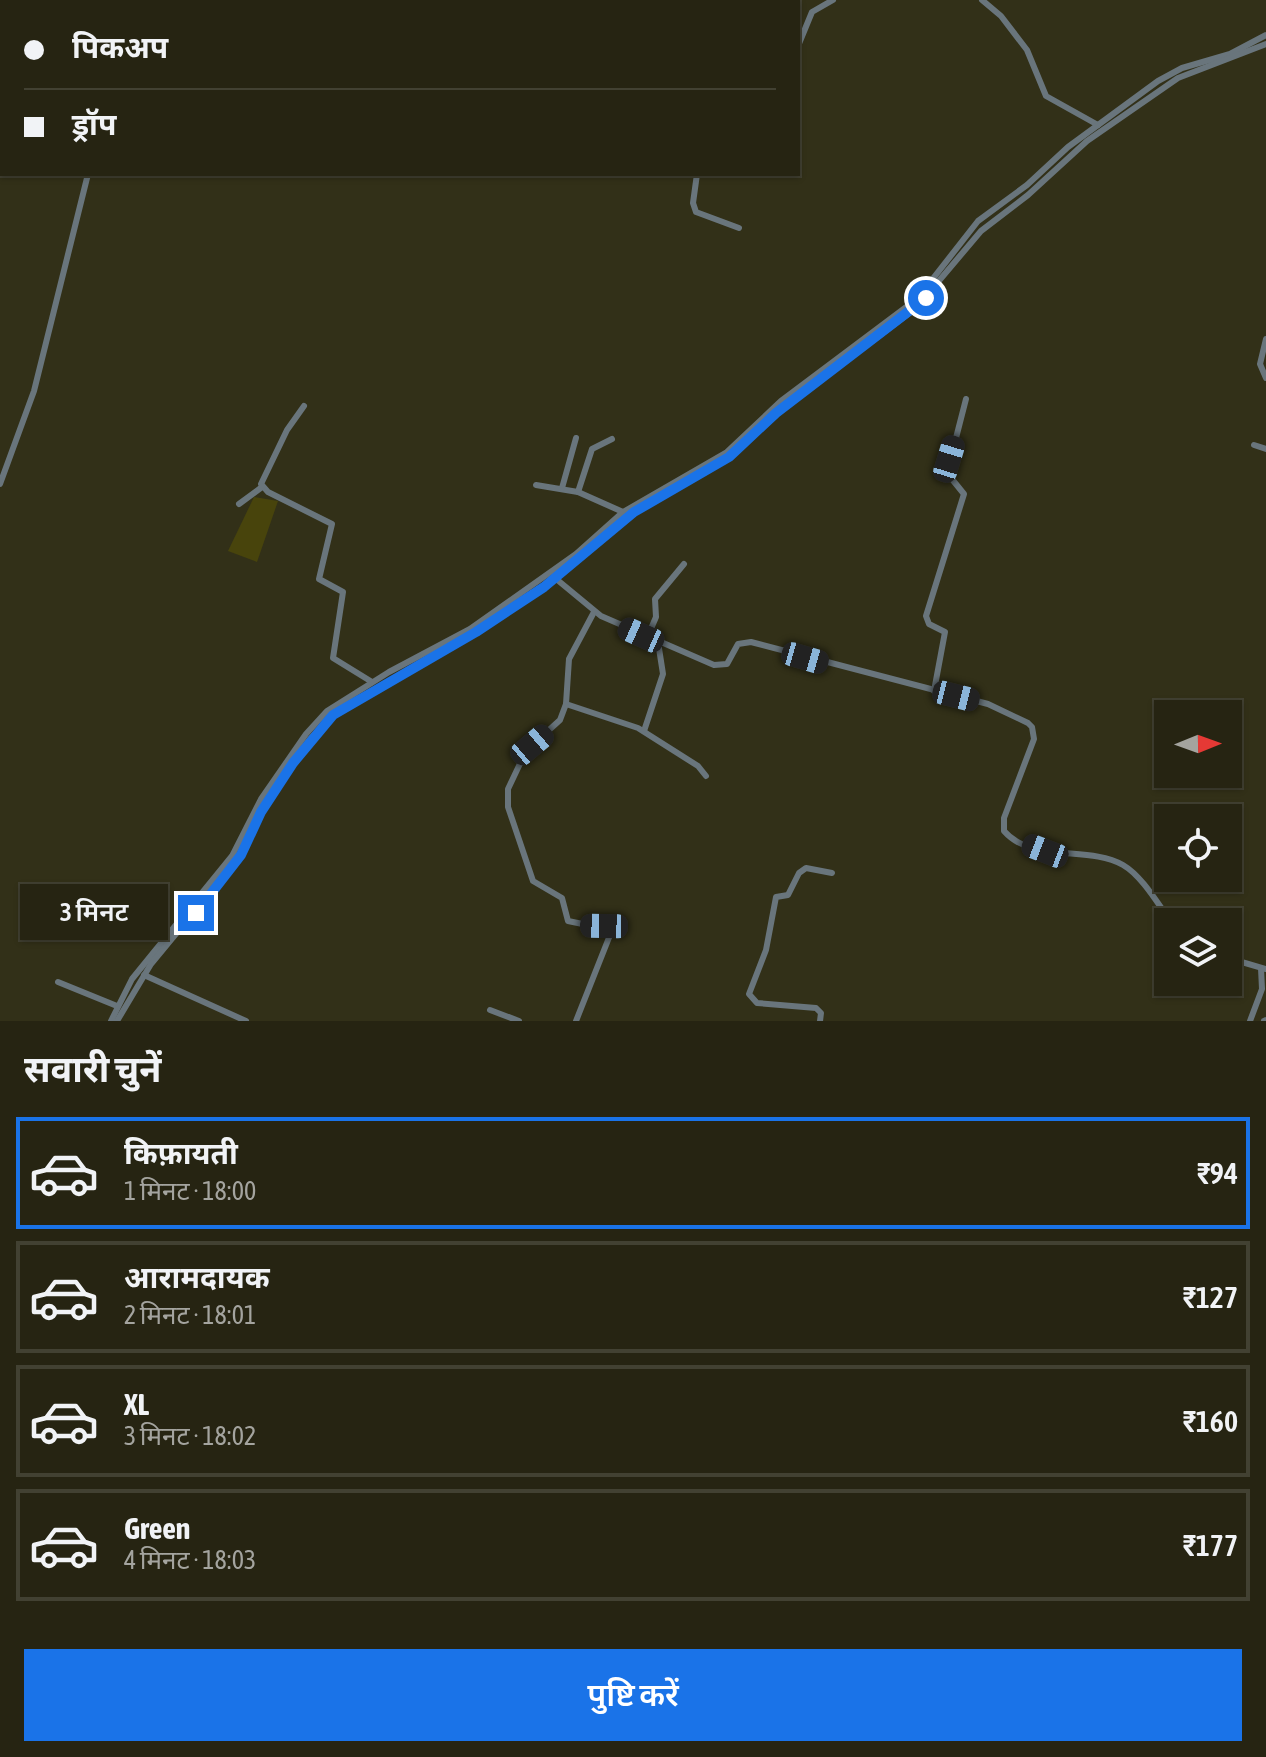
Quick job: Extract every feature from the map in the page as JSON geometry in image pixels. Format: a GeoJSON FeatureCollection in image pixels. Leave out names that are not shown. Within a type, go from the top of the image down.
{"type":"FeatureCollection","features":[{"type":"Feature","properties":{"kind":"street"},"geometry":{"type":"LineString","coordinates":[[800,41],[812,12],[833,0]]}},
{"type":"Feature","properties":{"kind":"street"},"geometry":{"type":"LineString","coordinates":[[982,0],[1001,16],[1027,50],[1046,96],[1098,125]]}},
{"type":"Feature","properties":{"kind":"street"},"geometry":{"type":"LineString","coordinates":[[111,1021],[117,1006],[149,957],[232,856],[255,807],[306,734],[327,711],[481,621],[576,554],[623,512],[727,452],[781,401],[904,310],[928,286],[978,221],[1020,191],[1057,156],[1098,125],[1172,72],[1230,54],[1266,35]]}},
{"type":"Feature","properties":{"kind":"street"},"geometry":{"type":"LineString","coordinates":[[117,1021],[144,975],[241,855],[272,793],[322,725],[341,708],[476,632],[555,578],[634,512],[729,457],[776,413],[904,318],[933,290],[981,231],[1028,195],[1087,141],[1178,78],[1266,44]]}},
{"type":"Feature","properties":{"kind":"street"},"geometry":{"type":"LineString","coordinates":[[0,484],[34,391],[88,176]]}},
{"type":"Feature","properties":{"kind":"street"},"geometry":{"type":"LineString","coordinates":[[697,176],[693,203],[696,212],[739,228]]}},
{"type":"Feature","properties":{"kind":"street"},"geometry":{"type":"LineString","coordinates":[[1266,339],[1260,364],[1266,378]]}},
{"type":"Feature","properties":{"kind":"street"},"geometry":{"type":"LineString","coordinates":[[934,691],[945,632],[929,624],[926,616],[964,494],[947,473],[966,399]]}},
{"type":"Feature","properties":{"kind":"street"},"geometry":{"type":"LineString","coordinates":[[239,504],[262,487],[280,444],[304,406]]}},
{"type":"Feature","properties":{"kind":"street"},"geometry":{"type":"LineString","coordinates":[[562,488],[576,438]]}},
{"type":"Feature","properties":{"kind":"street"},"geometry":{"type":"LineString","coordinates":[[578,492],[592,449],[612,439]]}},
{"type":"Feature","properties":{"kind":"street"},"geometry":{"type":"LineString","coordinates":[[1254,445],[1266,449]]}},
{"type":"Feature","properties":{"kind":"street"},"geometry":{"type":"LineString","coordinates":[[536,485],[578,492],[623,512]]}},
{"type":"Feature","properties":{"kind":"street"},"geometry":{"type":"LineString","coordinates":[[262,487],[332,524],[319,579],[343,592],[333,658],[372,682]]}},
{"type":"Feature","properties":{"kind":"street"},"geometry":{"type":"LineString","coordinates":[[647,638],[656,617],[655,599],[684,564]]}},
{"type":"Feature","properties":{"kind":"street"},"geometry":{"type":"LineString","coordinates":[[555,578],[594,612],[647,638],[719,665],[730,660],[738,644],[751,642],[998,708],[1032,727],[1034,739],[1002,825],[1007,835],[1056,853],[1120,863],[1135,875],[1160,908]]}},
{"type":"Feature","properties":{"kind":"street"},"geometry":{"type":"LineString","coordinates":[[576,1021],[612,930],[568,921],[562,898],[533,881],[507,799],[526,751],[560,720],[566,704],[569,659],[594,612]]}},
{"type":"Feature","properties":{"kind":"street"},"geometry":{"type":"LineString","coordinates":[[644,731],[663,674],[658,642]]}},
{"type":"Feature","properties":{"kind":"street"},"geometry":{"type":"LineString","coordinates":[[566,704],[644,731],[698,766],[706,776]]}},
{"type":"Feature","properties":{"kind":"street"},"geometry":{"type":"LineString","coordinates":[[820,1021],[821,1013],[816,1008],[757,1003],[749,994],[766,950],[776,897],[788,895],[799,873],[806,868],[832,873]]}},
{"type":"Feature","properties":{"kind":"street"},"geometry":{"type":"LineString","coordinates":[[1242,962],[1264,968],[1262,989],[1250,1021]]}},
{"type":"Feature","properties":{"kind":"street"},"geometry":{"type":"LineString","coordinates":[[144,975],[246,1021]]}},
{"type":"Feature","properties":{"kind":"street"},"geometry":{"type":"LineString","coordinates":[[58,982],[117,1006]]}},
{"type":"Feature","properties":{"kind":"street"},"geometry":{"type":"LineString","coordinates":[[490,1010],[519,1021]]}},
{"type":"Feature","properties":{"kind":"shaded area"},"geometry":{"type":"Polygon","coordinates":[[[254,497],[278,501],[257,562],[228,551],[254,497]]]}},
{"type":"Feature","properties":{"kind":"route"},"geometry":{"type":"LineString","coordinates":[[196,913],[241,855],[261,812],[293,763],[322,725],[341,708],[476,632],[544,587],[634,512],[729,457],[776,413],[904,318],[926,298]]}}]}
